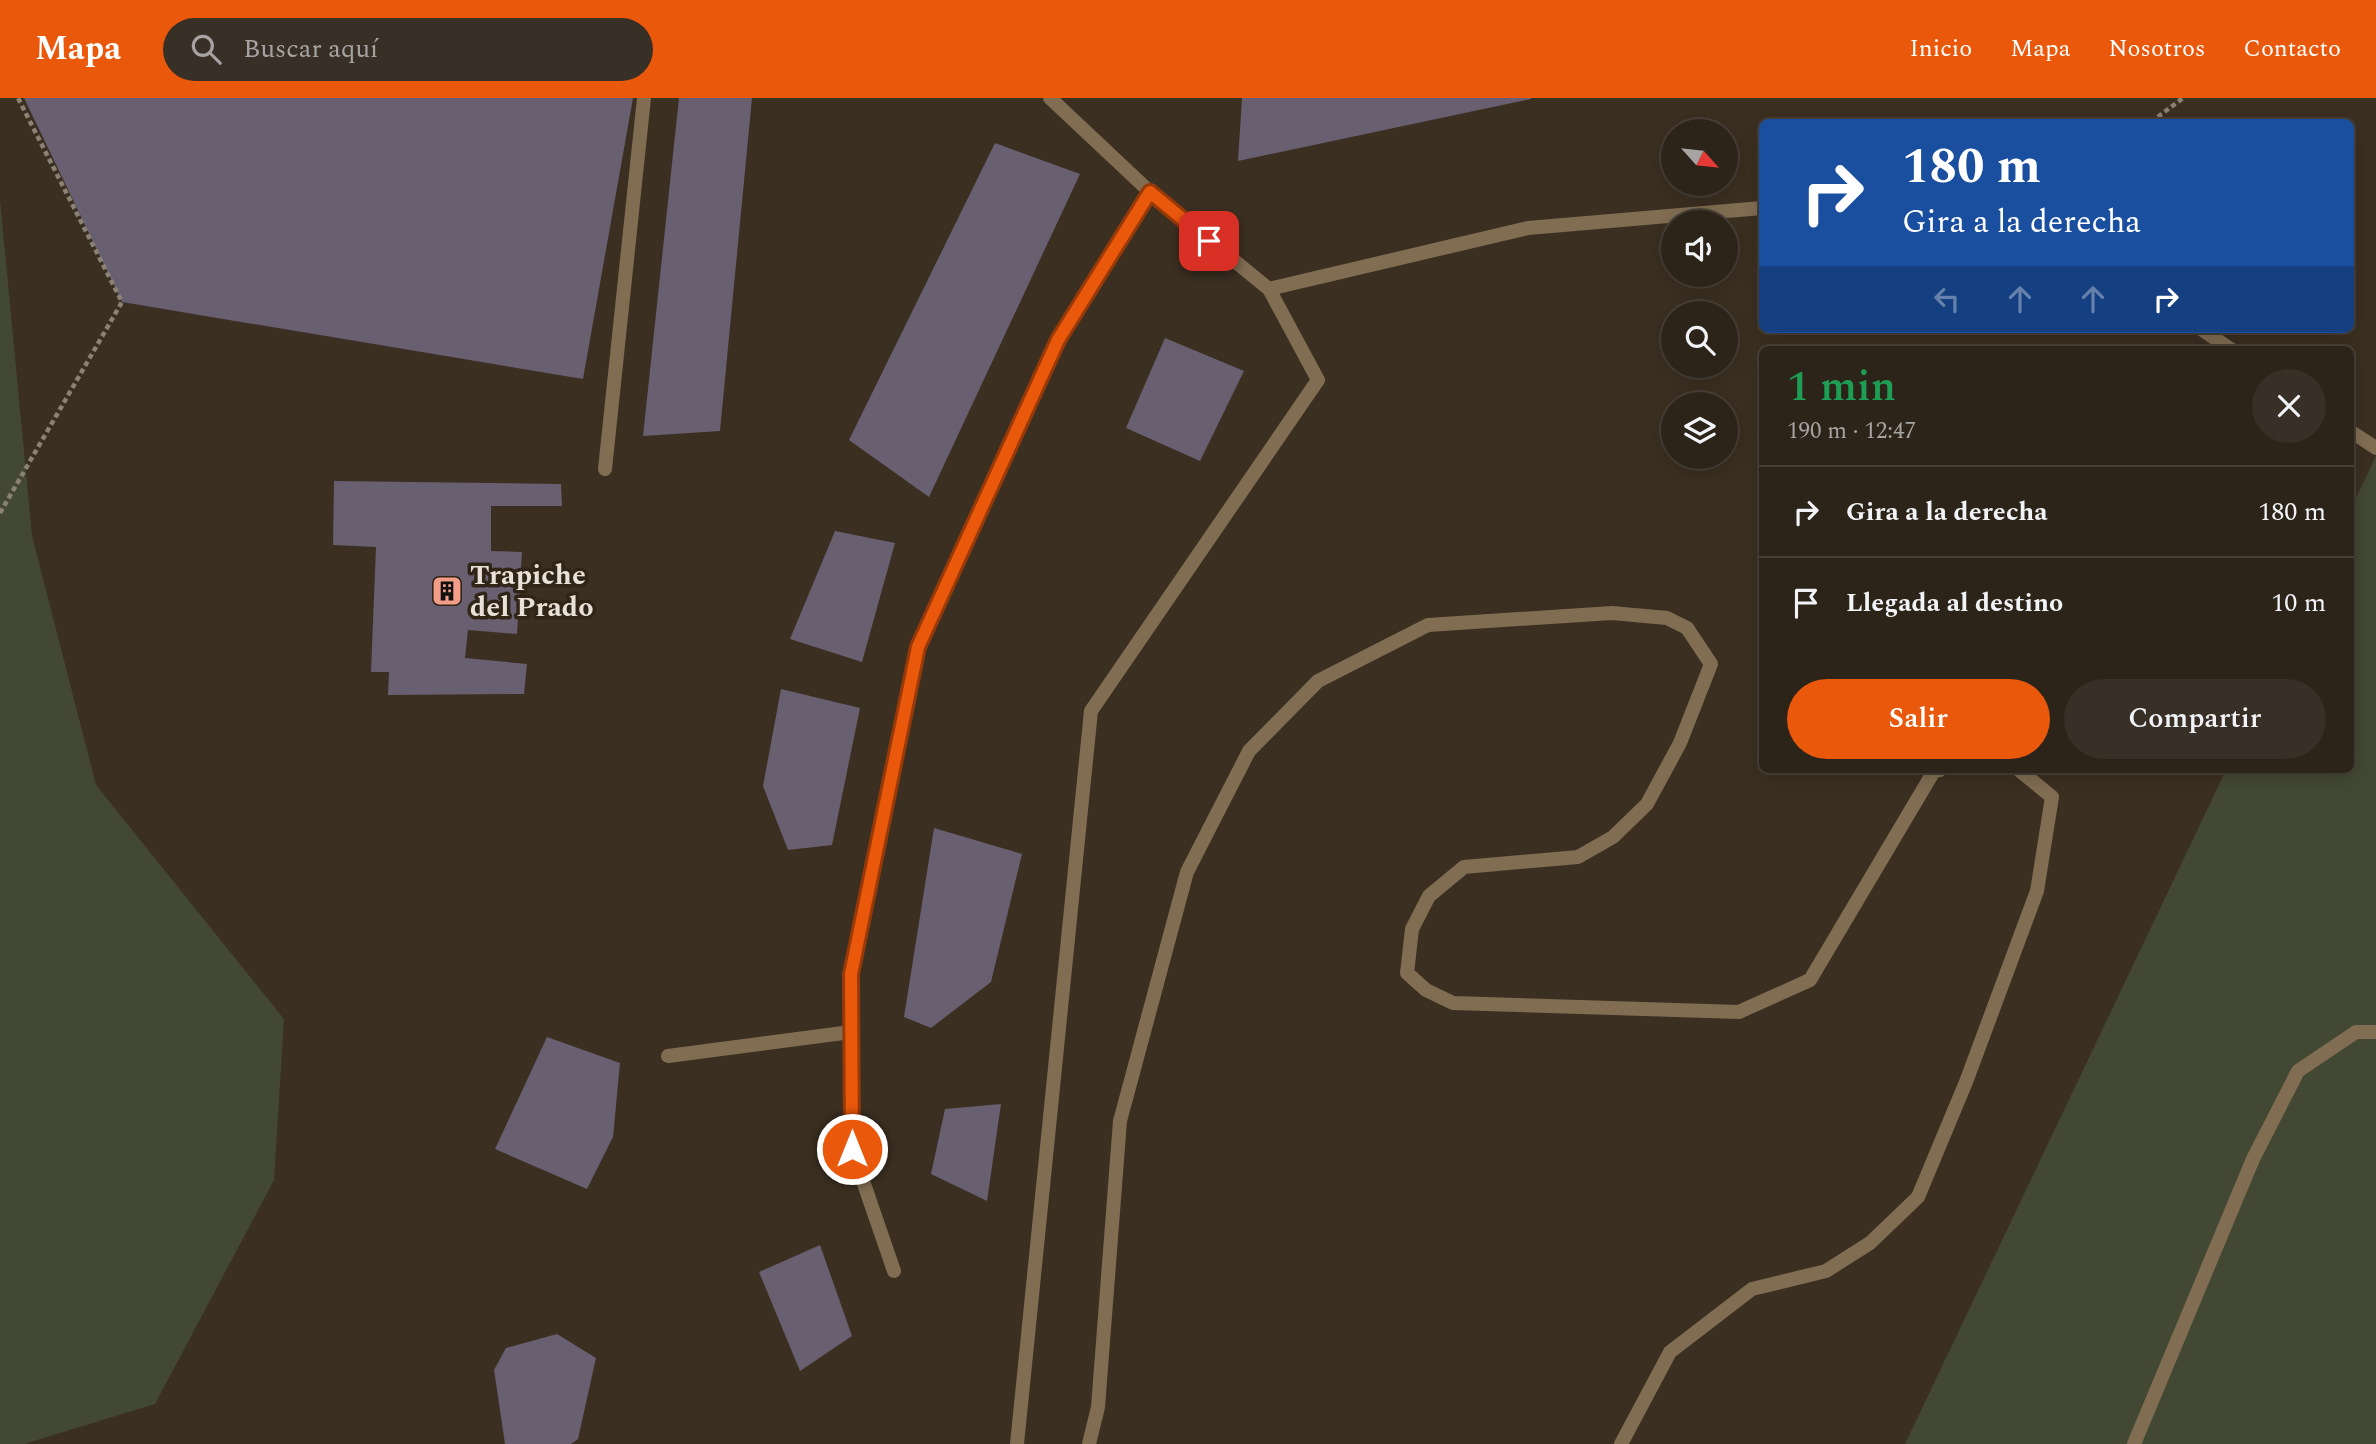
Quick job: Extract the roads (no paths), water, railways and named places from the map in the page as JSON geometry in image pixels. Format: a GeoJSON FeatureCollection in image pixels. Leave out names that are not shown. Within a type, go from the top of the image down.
{"type":"FeatureCollection","features":[{"type":"Feature","properties":{"kind":"street"},"geometry":{"type":"LineString","coordinates":[[605,469],[644,98]]}},
{"type":"Feature","properties":{"kind":"street"},"geometry":{"type":"LineString","coordinates":[[1017,1444],[1091,712],[1318,380],[1269,289],[1150,192],[1050,98]]}},
{"type":"Feature","properties":{"kind":"street"},"geometry":{"type":"LineString","coordinates":[[894,1271],[852,1149],[851,974],[918,647],[1058,340],[1150,192]]}},
{"type":"Feature","properties":{"kind":"street"},"geometry":{"type":"LineString","coordinates":[[1269,289],[1528,228],[1759,208]]}},
{"type":"Feature","properties":{"kind":"street"},"geometry":{"type":"LineString","coordinates":[[2207,333],[2226,346]]}},
{"type":"Feature","properties":{"kind":"street"},"geometry":{"type":"LineString","coordinates":[[2354,433],[2376,448]]}},
{"type":"Feature","properties":{"kind":"street"},"geometry":{"type":"LineString","coordinates":[[1089,1444],[1098,1408],[1120,1121],[1187,872],[1249,751],[1318,681],[1428,625],[1612,613],[1667,618],[1687,628],[1711,664],[1680,743],[1647,804],[1613,837],[1578,857],[1464,867],[1429,896],[1412,929],[1407,973],[1426,990],[1452,1003],[1740,1012],[1810,980],[1933,773]]}},
{"type":"Feature","properties":{"kind":"street"},"geometry":{"type":"LineString","coordinates":[[1621,1444],[1670,1352],[1752,1289],[1826,1271],[1870,1243],[1918,1197],[1966,1082],[2037,891],[2052,797],[2023,773]]}},
{"type":"Feature","properties":{"kind":"street"},"geometry":{"type":"LineString","coordinates":[[668,1056],[851,1032]]}},
{"type":"Feature","properties":{"kind":"street"},"geometry":{"type":"LineString","coordinates":[[2134,1444],[2253,1159],[2298,1071],[2356,1032],[2376,1032]]}},
{"type":"Feature","properties":{"kind":"place","name":"Trapiche del Prado"},"geometry":{"type":"Point","coordinates":[447,591]}}]}
